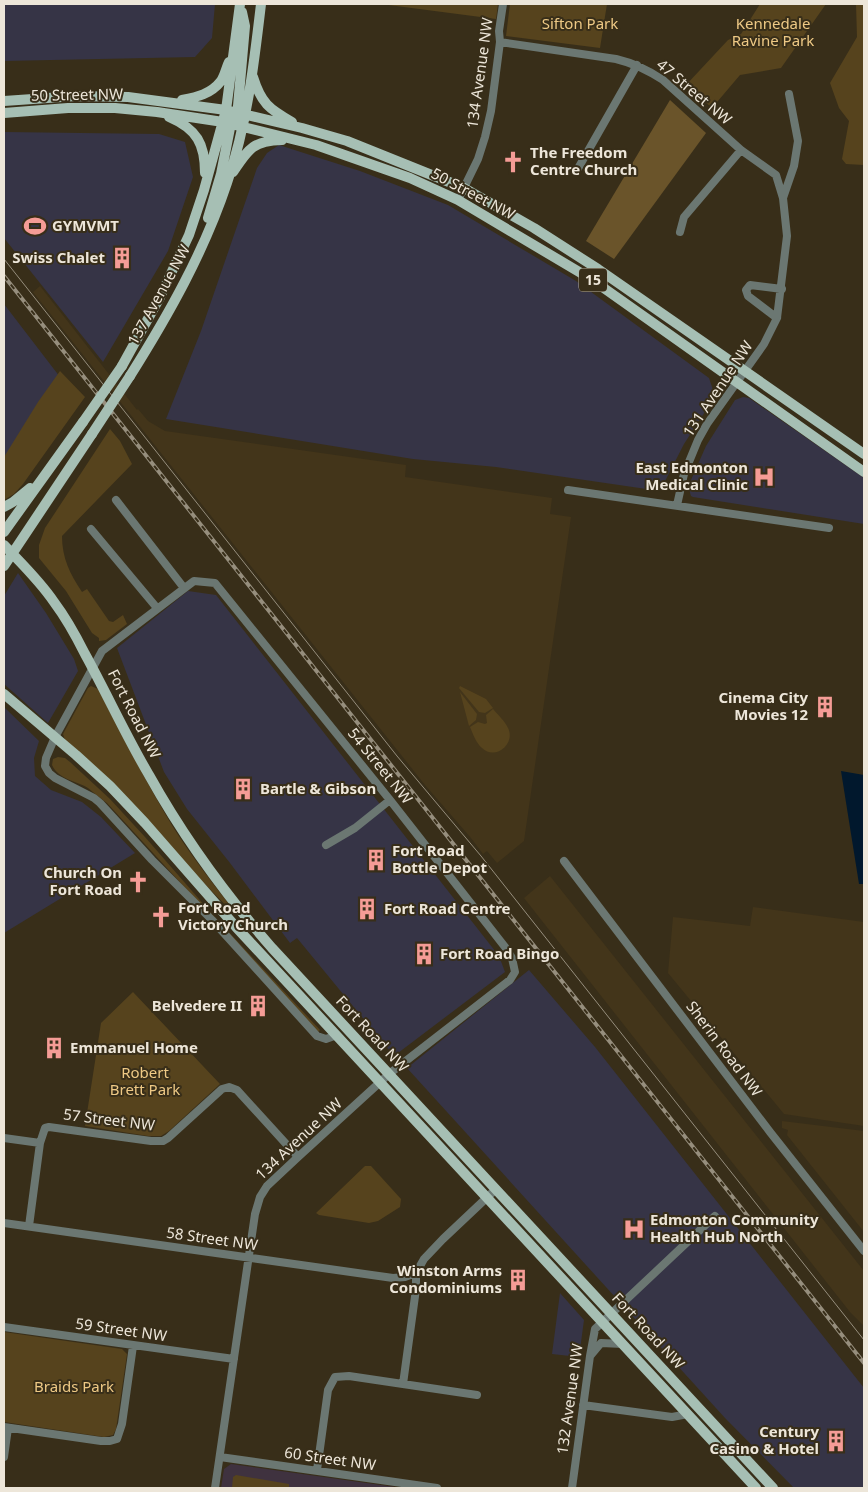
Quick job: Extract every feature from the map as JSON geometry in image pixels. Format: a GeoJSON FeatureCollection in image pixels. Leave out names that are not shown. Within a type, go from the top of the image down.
{"type":"FeatureCollection","features":[{"type":"Feature","properties":{"kind":"main road"},"geometry":{"type":"LineString","coordinates":[[204,244],[207,222],[221,174],[227,122],[226,110],[240,4]]}},
{"type":"Feature","properties":{"kind":"main road"},"geometry":{"type":"LineString","coordinates":[[240,4],[245,26],[242,126]]}},
{"type":"Feature","properties":{"kind":"main road"},"geometry":{"type":"LineString","coordinates":[[241,114],[252,74],[261,4]]}},
{"type":"Feature","properties":{"kind":"main road"},"geometry":{"type":"LineString","coordinates":[[173,102],[197,98],[212,90],[222,79],[235,52]]}},
{"type":"Feature","properties":{"kind":"main road"},"geometry":{"type":"LineString","coordinates":[[252,74],[260,96],[270,109],[302,128]]}},
{"type":"Feature","properties":{"kind":"main road","name":"50 Street NW"},"geometry":{"type":"LineString","coordinates":[[4,101],[76,96],[128,98],[226,110],[347,141],[464,188],[575,254],[864,454]]}},
{"type":"Feature","properties":{"kind":"main road","name":"50 Street NW"},"geometry":{"type":"LineString","coordinates":[[4,113],[91,107],[157,112],[227,122],[316,145],[410,178],[458,200],[591,279],[864,472]]}},
{"type":"Feature","properties":{"kind":"main road"},"geometry":{"type":"LineString","coordinates":[[157,112],[187,127],[202,144],[205,154],[204,190]]}},
{"type":"Feature","properties":{"kind":"main road","name":"137 Avenue NW"},"geometry":{"type":"LineString","coordinates":[[4,532],[122,366],[160,297],[189,235],[227,122]]}},
{"type":"Feature","properties":{"kind":"main road","name":"137 Avenue NW"},"geometry":{"type":"LineString","coordinates":[[4,566],[130,376],[174,304],[204,244],[228,181],[242,126]]}},
{"type":"Feature","properties":{"kind":"main road"},"geometry":{"type":"LineString","coordinates":[[228,181],[244,155],[257,144],[264,141],[293,139]]}},
{"type":"Feature","properties":{"kind":"main road"},"geometry":{"type":"LineString","coordinates":[[4,507],[40,480]]}},
{"type":"Feature","properties":{"kind":"main road","name":"Fort Road NW"},"geometry":{"type":"LineString","coordinates":[[4,545],[36,579],[55,603],[168,809],[205,865],[246,918],[773,1488]]}},
{"type":"Feature","properties":{"kind":"main road","name":"Fort Road NW"},"geometry":{"type":"LineString","coordinates":[[4,694],[110,786],[236,927],[756,1488]]}},
{"type":"Feature","properties":{"kind":"main road"},"geometry":{"type":"LineString","coordinates":[[236,927],[246,918]]}},
{"type":"Feature","properties":{"kind":"street","name":"134 Avenue NW"},"geometry":{"type":"LineString","coordinates":[[458,200],[482,148],[488,127],[500,42],[499,31],[503,4]]}},
{"type":"Feature","properties":{"kind":"street","name":"47 Street NW"},"geometry":{"type":"LineString","coordinates":[[500,42],[616,59],[649,71],[662,80],[741,150],[776,175],[783,198]]}},
{"type":"Feature","properties":{"kind":"street"},"geometry":{"type":"LineString","coordinates":[[576,172],[636,65]]}},
{"type":"Feature","properties":{"kind":"street","name":"131 Avenue NW"},"geometry":{"type":"LineString","coordinates":[[677,505],[684,474],[694,448],[708,424],[764,344],[777,318],[787,236],[783,198],[794,166],[798,141],[789,94]]}},
{"type":"Feature","properties":{"kind":"street"},"geometry":{"type":"LineString","coordinates":[[680,232],[684,217],[741,150]]}},
{"type":"Feature","properties":{"kind":"street"},"geometry":{"type":"LineString","coordinates":[[777,318],[748,296],[746,290],[750,285],[782,288]]}},
{"type":"Feature","properties":{"kind":"street"},"geometry":{"type":"LineString","coordinates":[[568,490],[829,528]]}},
{"type":"Feature","properties":{"kind":"street"},"geometry":{"type":"LineString","coordinates":[[55,737],[102,651],[184,588],[116,500]]}},
{"type":"Feature","properties":{"kind":"street"},"geometry":{"type":"LineString","coordinates":[[91,529],[157,608]]}},
{"type":"Feature","properties":{"kind":"street","name":"54 Street NW"},"geometry":{"type":"LineString","coordinates":[[184,588],[194,581],[215,583],[390,800],[505,947],[512,958],[515,972]]}},
{"type":"Feature","properties":{"kind":"street","name":"Fort Road NW"},"geometry":{"type":"LineString","coordinates":[[55,737],[46,758],[45,766],[49,773],[100,803],[152,860],[212,920],[316,1036],[326,1039],[337,1035]]}},
{"type":"Feature","properties":{"kind":"street"},"geometry":{"type":"LineString","coordinates":[[326,845],[355,828],[390,800]]}},
{"type":"Feature","properties":{"kind":"street","name":"Sherin Road NW"},"geometry":{"type":"LineString","coordinates":[[564,861],[764,1124],[864,1251]]}},
{"type":"Feature","properties":{"kind":"street","name":"134 Avenue NW"},"geometry":{"type":"LineString","coordinates":[[215,1488],[254,1214],[266,1186],[389,1074],[510,980],[515,972]]}},
{"type":"Feature","properties":{"kind":"street","name":"57 Street NW"},"geometry":{"type":"LineString","coordinates":[[40,1143],[45,1128],[49,1127],[163,1141],[222,1089],[229,1087],[237,1090],[298,1157]]}},
{"type":"Feature","properties":{"kind":"street"},"geometry":{"type":"LineString","coordinates":[[4,1138],[40,1143],[29,1226]]}},
{"type":"Feature","properties":{"kind":"street"},"geometry":{"type":"LineString","coordinates":[[403,1384],[416,1288],[416,1273],[424,1259],[437,1245],[496,1190]]}},
{"type":"Feature","properties":{"kind":"street","name":"132 Avenue NW"},"geometry":{"type":"LineString","coordinates":[[572,1488],[594,1331],[715,1216]]}},
{"type":"Feature","properties":{"kind":"street","name":"58 Street NW"},"geometry":{"type":"LineString","coordinates":[[4,1223],[393,1278],[405,1277],[416,1273]]}},
{"type":"Feature","properties":{"kind":"street","name":"59 Street NW"},"geometry":{"type":"LineString","coordinates":[[4,1327],[234,1359]]}},
{"type":"Feature","properties":{"kind":"street"},"geometry":{"type":"LineString","coordinates":[[590,1356],[601,1342],[623,1344]]}},
{"type":"Feature","properties":{"kind":"street"},"geometry":{"type":"LineString","coordinates":[[4,1457],[6,1427],[101,1441],[117,1439],[122,1424],[133,1346]]}},
{"type":"Feature","properties":{"kind":"street"},"geometry":{"type":"LineString","coordinates":[[318,1470],[328,1390],[335,1377],[349,1376],[477,1395]]}},
{"type":"Feature","properties":{"kind":"street"},"geometry":{"type":"LineString","coordinates":[[583,1405],[672,1418],[688,1414]]}},
{"type":"Feature","properties":{"kind":"street","name":"60 Street NW"},"geometry":{"type":"LineString","coordinates":[[220,1457],[437,1488]]}},
{"type":"Feature","properties":{"kind":"shaded area"},"geometry":{"type":"Polygon","coordinates":[[[4,4],[215,4],[212,38],[195,57],[4,61],[4,4]]]}},
{"type":"Feature","properties":{"kind":"shaded area"},"geometry":{"type":"Polygon","coordinates":[[[670,100],[706,133],[614,259],[586,241],[670,100]]]}},
{"type":"Feature","properties":{"kind":"shaded area"},"geometry":{"type":"Polygon","coordinates":[[[4,132],[159,134],[185,142],[193,177],[168,251],[103,362],[4,238],[4,132]]]}},
{"type":"Feature","properties":{"kind":"shaded area"},"geometry":{"type":"Polygon","coordinates":[[[279,145],[360,171],[448,205],[576,281],[709,378],[713,390],[712,401],[684,444],[660,491],[496,467],[413,459],[166,419],[201,331],[257,168],[267,153],[279,145]]]}},
{"type":"Feature","properties":{"kind":"shaded area"},"geometry":{"type":"Polygon","coordinates":[[[40,286],[137,410],[148,421],[165,431],[406,465],[405,477],[552,498],[550,514],[571,517],[524,841],[497,863],[487,851],[483,854],[425,785],[33,292],[40,286]]]}},
{"type":"Feature","properties":{"kind":"shaded area"},"geometry":{"type":"Polygon","coordinates":[[[4,304],[73,394],[4,485],[4,304]]]}},
{"type":"Feature","properties":{"kind":"shaded area"},"geometry":{"type":"Polygon","coordinates":[[[743,397],[749,398],[864,478],[864,524],[691,496],[689,489],[691,480],[706,446],[735,400],[743,397]]]}},
{"type":"Feature","properties":{"kind":"shaded area"},"geometry":{"type":"Polygon","coordinates":[[[18,573],[46,613],[74,659],[78,671],[48,723],[4,684],[4,596],[18,573]]]}},
{"type":"Feature","properties":{"kind":"shaded area"},"geometry":{"type":"Polygon","coordinates":[[[188,591],[216,595],[499,956],[505,972],[394,1056],[297,938],[290,943],[187,809],[164,772],[117,648],[188,591]]]}},
{"type":"Feature","properties":{"kind":"shaded area"},"geometry":{"type":"Polygon","coordinates":[[[4,707],[39,741],[34,758],[35,776],[51,790],[82,802],[101,817],[135,853],[4,933],[4,707]]]}},
{"type":"Feature","properties":{"kind":"shaded area"},"geometry":{"type":"Polygon","coordinates":[[[550,876],[864,1271],[864,1326],[850,1312],[524,898],[550,876]]]}},
{"type":"Feature","properties":{"kind":"shaded area"},"geometry":{"type":"Polygon","coordinates":[[[753,907],[864,922],[864,1126],[784,1114],[668,973],[673,917],[750,926],[753,907]]]}},
{"type":"Feature","properties":{"kind":"shaded area"},"geometry":{"type":"Polygon","coordinates":[[[529,970],[595,1047],[864,1388],[864,1488],[794,1488],[725,1418],[407,1068],[529,970]]]}},
{"type":"Feature","properties":{"kind":"shaded area"},"geometry":{"type":"Polygon","coordinates":[[[782,1121],[864,1131],[864,1232],[787,1135],[788,1130],[782,1128],[782,1121]]]}},
{"type":"Feature","properties":{"kind":"shaded area"},"geometry":{"type":"Polygon","coordinates":[[[560,1293],[584,1320],[579,1357],[552,1354],[560,1293]]]}},
{"type":"Feature","properties":{"kind":"shaded area"},"geometry":{"type":"Polygon","coordinates":[[[231,1464],[402,1488],[221,1488],[224,1469],[231,1464]]]}},
{"type":"Feature","properties":{"kind":"green space"},"geometry":{"type":"Polygon","coordinates":[[[381,4],[498,4],[496,19],[381,4]]]}},
{"type":"Feature","properties":{"kind":"green space","name":"Sifton Park"},"geometry":{"type":"Polygon","coordinates":[[[510,4],[607,4],[600,48],[506,36],[510,4]]]}},
{"type":"Feature","properties":{"kind":"green space","name":"Kennedale Ravine Park"},"geometry":{"type":"Polygon","coordinates":[[[760,4],[826,4],[781,68],[740,75],[712,108],[686,85],[728,40],[741,34],[760,4]]]}},
{"type":"Feature","properties":{"kind":"green space","name":"Kennedale Ravine Park"},"geometry":{"type":"Polygon","coordinates":[[[856,4],[864,4],[864,165],[846,164],[842,159],[849,121],[839,108],[830,83],[857,37],[856,4]]]}},
{"type":"Feature","properties":{"kind":"green space"},"geometry":{"type":"Polygon","coordinates":[[[60,371],[85,397],[23,484],[14,494],[4,500],[4,457],[38,402],[60,371]]]}},
{"type":"Feature","properties":{"kind":"green space"},"geometry":{"type":"Polygon","coordinates":[[[110,429],[120,441],[132,464],[62,536],[63,552],[74,579],[82,592],[87,589],[109,621],[113,622],[123,615],[127,624],[106,640],[99,641],[99,638],[92,633],[66,591],[39,558],[39,545],[45,528],[110,429]]]}},
{"type":"Feature","properties":{"kind":"green space"},"geometry":{"type":"Polygon","coordinates":[[[91,686],[98,689],[173,827],[195,860],[236,913],[235,915],[65,740],[63,734],[88,688],[91,686]]]}},
{"type":"Feature","properties":{"kind":"green space"},"geometry":{"type":"Polygon","coordinates":[[[460,686],[486,699],[493,708],[485,713],[479,712],[459,688],[460,686]]]}},
{"type":"Feature","properties":{"kind":"green space"},"geometry":{"type":"Polygon","coordinates":[[[460,692],[477,714],[476,720],[469,726],[460,692]]]}},
{"type":"Feature","properties":{"kind":"green space"},"geometry":{"type":"Polygon","coordinates":[[[493,709],[505,723],[510,734],[507,745],[498,752],[493,753],[487,752],[480,746],[470,727],[478,722],[487,723],[486,715],[493,709]]]}},
{"type":"Feature","properties":{"kind":"green space"},"geometry":{"type":"Polygon","coordinates":[[[58,757],[65,758],[70,762],[110,799],[212,914],[320,1030],[318,1032],[107,803],[88,788],[63,777],[55,770],[52,765],[53,759],[58,757]]]}},
{"type":"Feature","properties":{"kind":"green space","name":"Robert Brett Park"},"geometry":{"type":"Polygon","coordinates":[[[133,992],[220,1084],[169,1131],[161,1136],[148,1136],[85,1126],[101,1023],[133,992]]]}},
{"type":"Feature","properties":{"kind":"green space"},"geometry":{"type":"Polygon","coordinates":[[[365,1166],[371,1166],[401,1199],[400,1207],[378,1221],[369,1223],[316,1213],[365,1166]]]}},
{"type":"Feature","properties":{"kind":"green space","name":"Braids Park"},"geometry":{"type":"Polygon","coordinates":[[[4,1332],[122,1349],[127,1354],[116,1429],[113,1435],[104,1437],[4,1422],[4,1332]]]}},
{"type":"Feature","properties":{"kind":"green space"},"geometry":{"type":"Polygon","coordinates":[[[236,1475],[289,1484],[289,1488],[232,1488],[233,1477],[236,1475]]]}},
{"type":"Feature","properties":{"kind":"water"},"geometry":{"type":"Polygon","coordinates":[[[841,771],[864,775],[864,884],[859,884],[841,771]]]}},
{"type":"Feature","properties":{"kind":"tram line"},"geometry":{"type":"LineString","coordinates":[[4,259],[397,756],[481,856],[864,1340]]}},
{"type":"Feature","properties":{"kind":"railway"},"geometry":{"type":"LineString","coordinates":[[4,276],[864,1363]]}},
{"type":"Feature","properties":{"kind":"place","name":"The Freedom Centre Church"},"geometry":{"type":"Point","coordinates":[513,162]}},
{"type":"Feature","properties":{"kind":"place","name":"GYMVMT"},"geometry":{"type":"Point","coordinates":[35,226]}},
{"type":"Feature","properties":{"kind":"place","name":"Swiss Chalet"},"geometry":{"type":"Point","coordinates":[122,258]}},
{"type":"Feature","properties":{"kind":"place","name":"East Edmonton Medical Clinic"},"geometry":{"type":"Point","coordinates":[764,477]}},
{"type":"Feature","properties":{"kind":"place","name":"Cinema City Movies 12"},"geometry":{"type":"Point","coordinates":[825,707]}},
{"type":"Feature","properties":{"kind":"place","name":"Bartle & Gibson"},"geometry":{"type":"Point","coordinates":[243,789]}},
{"type":"Feature","properties":{"kind":"place","name":"Fort Road Bottle Depot"},"geometry":{"type":"Point","coordinates":[376,860]}},
{"type":"Feature","properties":{"kind":"place","name":"Church On Fort Road"},"geometry":{"type":"Point","coordinates":[138,882]}},
{"type":"Feature","properties":{"kind":"place","name":"Fort Road Centre"},"geometry":{"type":"Point","coordinates":[367,909]}},
{"type":"Feature","properties":{"kind":"place","name":"Fort Road Victory Church"},"geometry":{"type":"Point","coordinates":[161,917]}},
{"type":"Feature","properties":{"kind":"place","name":"Fort Road Bingo"},"geometry":{"type":"Point","coordinates":[424,954]}},
{"type":"Feature","properties":{"kind":"place","name":"Belvedere II"},"geometry":{"type":"Point","coordinates":[258,1006]}},
{"type":"Feature","properties":{"kind":"place","name":"Emmanuel Home"},"geometry":{"type":"Point","coordinates":[54,1048]}},
{"type":"Feature","properties":{"kind":"place","name":"Edmonton Community Health Hub North"},"geometry":{"type":"Point","coordinates":[634,1229]}},
{"type":"Feature","properties":{"kind":"place","name":"Winston Arms Condominiums"},"geometry":{"type":"Point","coordinates":[518,1280]}},
{"type":"Feature","properties":{"kind":"place","name":"Century Casino & Hotel"},"geometry":{"type":"Point","coordinates":[836,1441]}}]}
